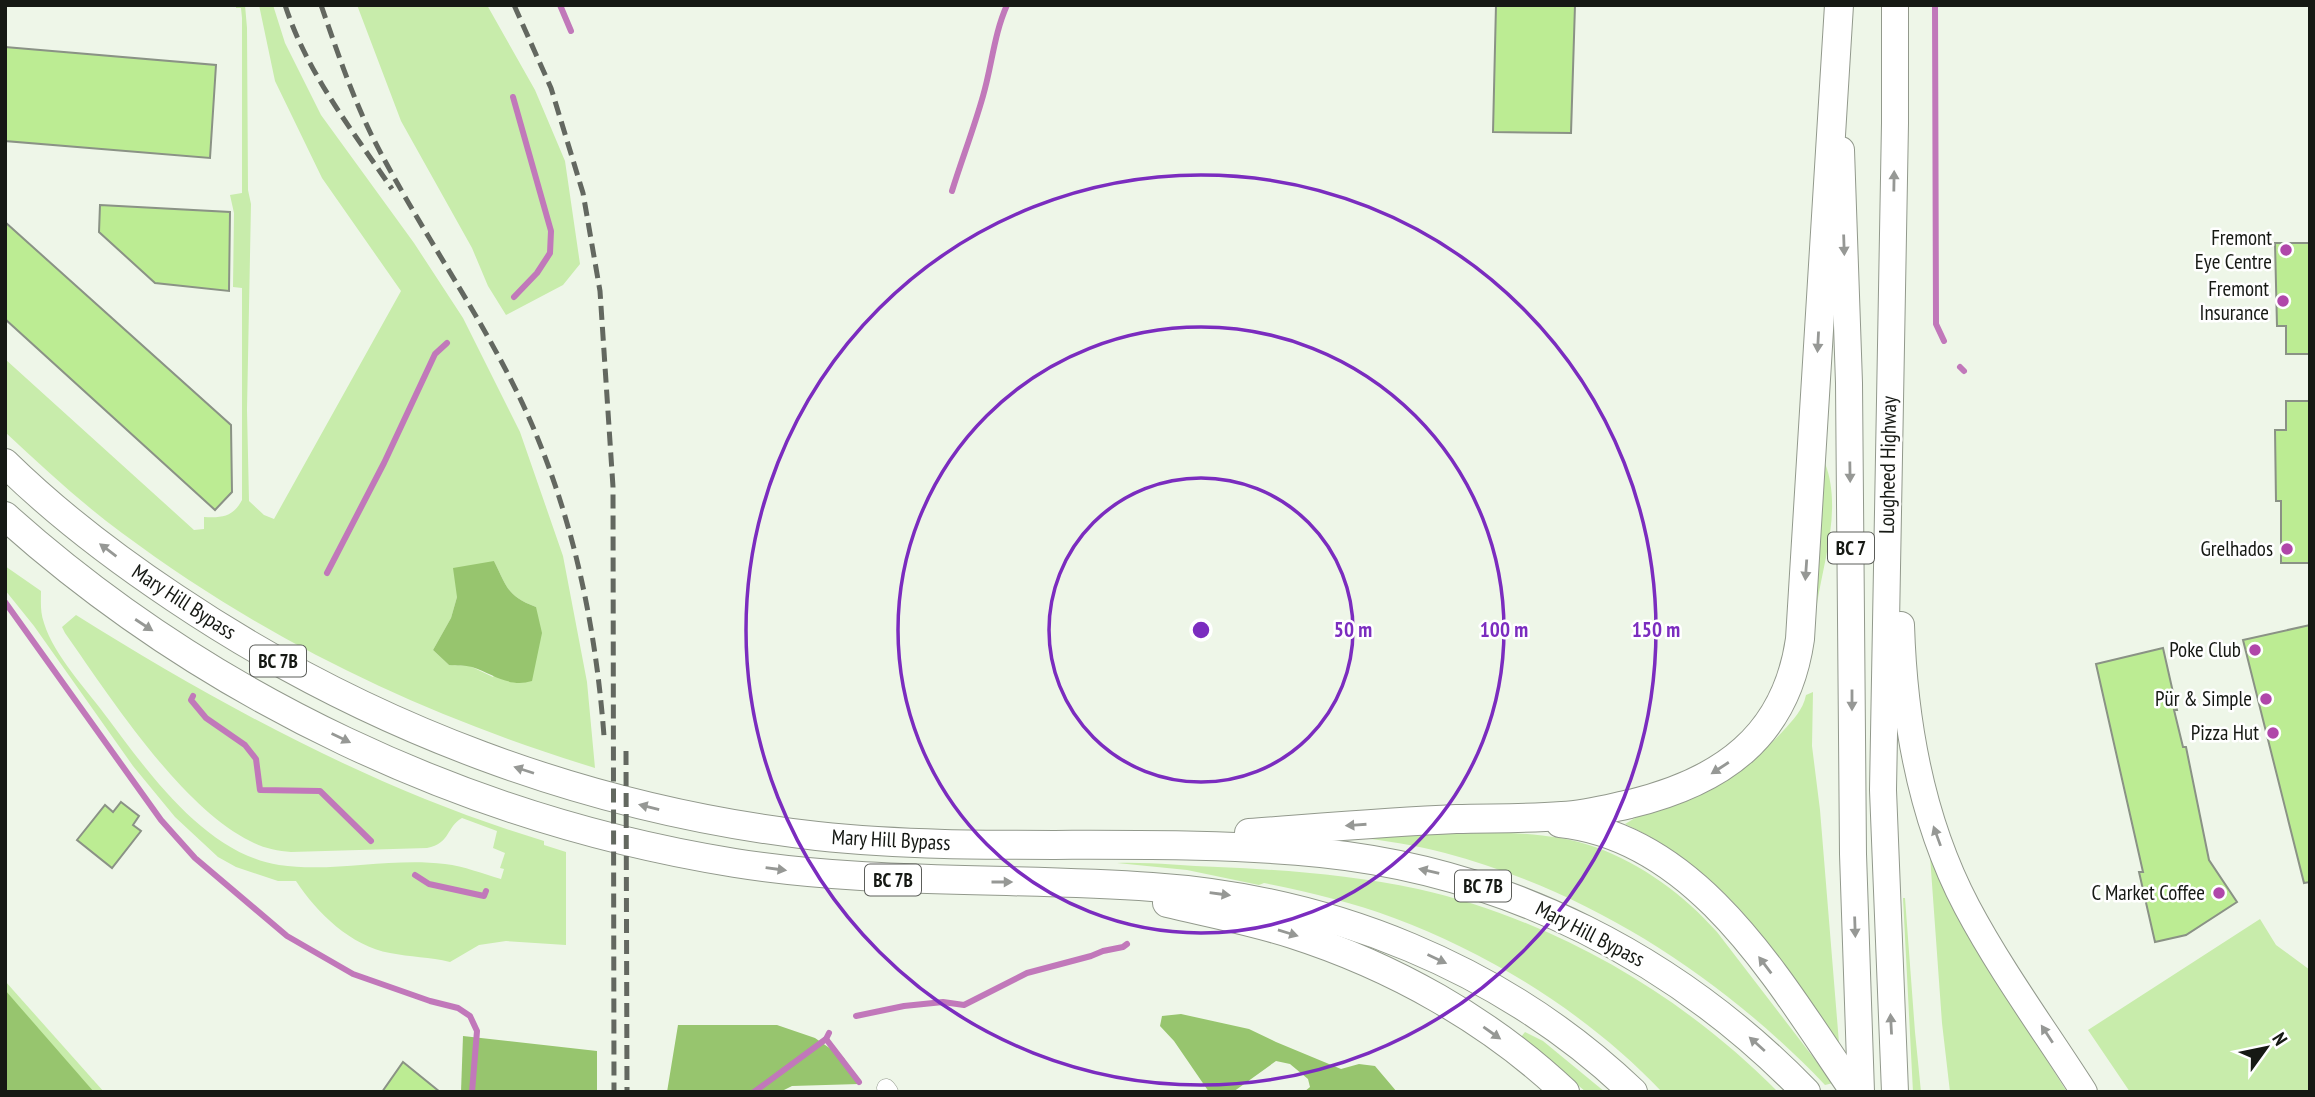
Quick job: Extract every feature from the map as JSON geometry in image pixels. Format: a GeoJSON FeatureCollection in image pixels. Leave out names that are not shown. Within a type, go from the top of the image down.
{"type":"FeatureCollection","features":[{"type":"Feature","properties":{"kind":"highway"},"geometry":{"type":"LineString","coordinates":[[1099,846],[1385,823],[1522,819],[1590,813],[1667,793],[1702,779],[1748,748],[1770,722],[1786,694],[1797,660],[1804,604],[1840,5]]}},
{"type":"Feature","properties":{"kind":"highway","name":"Mary Hill Bypass"},"geometry":{"type":"LineString","coordinates":[[5,463],[35,492],[107,550],[215,625],[301,675],[391,720],[482,757],[654,809],[743,826],[821,836],[974,845],[1242,848],[1321,853],[1400,865],[1478,884],[1566,919],[1657,968],[1690,990],[1752,1039],[1806,1092]]}},
{"type":"Feature","properties":{"kind":"highway","name":"Mary Hill Bypass"},"geometry":{"type":"LineString","coordinates":[[5,516],[117,607],[282,710],[372,754],[469,793],[571,827],[640,845],[735,863],[887,880],[1156,887],[1244,898],[1320,915],[1395,940],[1463,972],[1533,1013],[1594,1058],[1633,1092]]}},
{"type":"Feature","properties":{"kind":"highway"},"geometry":{"type":"LineString","coordinates":[[1522,819],[1571,824],[1596,831],[1643,849],[1680,872],[1709,897],[1746,940],[1855,1092]]}},
{"type":"Feature","properties":{"kind":"highway"},"geometry":{"type":"LineString","coordinates":[[1079,884],[1292,934],[1352,956],[1418,987],[1469,1018],[1515,1050],[1565,1092]]}},
{"type":"Feature","properties":{"kind":"main road","name":"Lougheed Highway"},"geometry":{"type":"LineString","coordinates":[[1840,5],[1842,186],[1849,383],[1853,854],[1861,1092]]}},
{"type":"Feature","properties":{"kind":"main road","name":"Lougheed Highway"},"geometry":{"type":"LineString","coordinates":[[1895,5],[1883,790],[1895,1092]]}},
{"type":"Feature","properties":{"kind":"main road"},"geometry":{"type":"LineString","coordinates":[[1891,322],[1901,630],[1908,713],[1924,798],[1943,854],[1967,907],[2084,1092]]}},
{"type":"Feature","properties":{"kind":"green space"},"geometry":{"type":"Polygon","coordinates":[[[236,5],[245,5],[247,28],[248,190],[251,204],[247,410],[249,501],[264,515],[274,519],[401,291],[322,178],[275,81],[259,5],[273,5],[285,43],[321,115],[414,243],[463,318],[520,432],[563,556],[587,682],[595,768],[530,747],[407,699],[290,641],[177,572],[122,533],[77,497],[5,432],[5,359],[194,530],[204,529],[204,517],[226,515],[235,510],[242,500],[242,288],[233,287],[234,213],[230,195],[242,193],[242,18],[241,8],[236,8],[236,5]],[[494,561],[457,597],[451,618],[433,650],[449,665],[470,666],[493,677],[536,607],[513,594],[494,561]]]}},
{"type":"Feature","properties":{"kind":"green space"},"geometry":{"type":"Polygon","coordinates":[[[357,5],[487,5],[535,90],[565,161],[580,264],[563,285],[506,315],[401,121],[357,5]]]}},
{"type":"Feature","properties":{"kind":"green space"},"geometry":{"type":"Polygon","coordinates":[[[1825,463],[1830,480],[1832,516],[1817,604],[1822,475],[1825,463]]]}},
{"type":"Feature","properties":{"kind":"green space"},"geometry":{"type":"Polygon","coordinates":[[[494,561],[513,594],[536,607],[542,633],[532,681],[516,683],[472,667],[449,665],[433,650],[451,618],[457,597],[453,568],[494,561]]]}},
{"type":"Feature","properties":{"kind":"green space"},"geometry":{"type":"Polygon","coordinates":[[[5,566],[41,591],[43,619],[49,635],[72,673],[162,787],[204,829],[253,858],[279,865],[320,867],[424,862],[459,866],[501,879],[504,869],[500,868],[505,853],[493,848],[497,831],[462,818],[444,839],[427,848],[291,852],[270,849],[250,841],[224,825],[198,803],[148,748],[65,633],[62,627],[76,615],[188,682],[303,744],[422,798],[544,841],[544,845],[566,852],[566,945],[506,941],[479,945],[450,962],[390,953],[349,936],[314,905],[296,881],[278,881],[236,867],[218,857],[175,817],[133,766],[34,626],[5,590],[5,566]]]}},
{"type":"Feature","properties":{"kind":"green space"},"geometry":{"type":"Polygon","coordinates":[[[1813,692],[1812,746],[1820,810],[1839,1043],[1771,947],[1722,891],[1694,866],[1662,844],[1625,824],[1746,763],[1783,731],[1800,710],[1806,695],[1813,692]]]}},
{"type":"Feature","properties":{"kind":"green space"},"geometry":{"type":"Polygon","coordinates":[[[1467,831],[1532,834],[1580,842],[1629,862],[1661,882],[1717,932],[1833,1083],[1825,1085],[1743,1009],[1698,974],[1602,915],[1499,870],[1434,850],[1356,837],[1467,831]]]}},
{"type":"Feature","properties":{"kind":"green space"},"geometry":{"type":"Polygon","coordinates":[[[1930,856],[1965,930],[2067,1092],[1950,1092],[1942,1023],[1930,856]]]}},
{"type":"Feature","properties":{"kind":"green space"},"geometry":{"type":"Polygon","coordinates":[[[1117,863],[1268,870],[1393,884],[1468,903],[1518,920],[1566,941],[1657,992],[1740,1056],[1778,1092],[1662,1092],[1603,1038],[1538,990],[1467,950],[1378,912],[1264,883],[1259,885],[1187,870],[1117,863]]]}},
{"type":"Feature","properties":{"kind":"green space"},"geometry":{"type":"Polygon","coordinates":[[[1905,898],[1921,1092],[1913,1092],[1905,898]]]}},
{"type":"Feature","properties":{"kind":"green space"},"geometry":{"type":"Polygon","coordinates":[[[2260,919],[2276,945],[2310,970],[2310,1092],[2130,1092],[2088,1030],[2260,919]]]}},
{"type":"Feature","properties":{"kind":"green space"},"geometry":{"type":"Polygon","coordinates":[[[5,981],[104,1092],[5,1092],[5,981]]]}},
{"type":"Feature","properties":{"kind":"green space"},"geometry":{"type":"Polygon","coordinates":[[[5,990],[94,1092],[5,1092],[5,990]]]}},
{"type":"Feature","properties":{"kind":"green space"},"geometry":{"type":"Polygon","coordinates":[[[1181,1014],[1249,1029],[1341,1069],[1359,1064],[1375,1066],[1397,1092],[1304,1092],[1310,1087],[1308,1079],[1290,1064],[1276,1061],[1233,1092],[1209,1092],[1174,1041],[1160,1026],[1162,1016],[1181,1014]]]}},
{"type":"Feature","properties":{"kind":"green space"},"geometry":{"type":"Polygon","coordinates":[[[678,1025],[777,1025],[815,1038],[844,1058],[859,1084],[792,1086],[780,1092],[667,1092],[678,1025]]]}},
{"type":"Feature","properties":{"kind":"green space"},"geometry":{"type":"Polygon","coordinates":[[[1525,1032],[1543,1041],[1605,1092],[1586,1092],[1521,1037],[1525,1032]]]}},
{"type":"Feature","properties":{"kind":"green space"},"geometry":{"type":"Polygon","coordinates":[[[463,1036],[597,1051],[597,1092],[461,1092],[463,1036]]]}},
{"type":"Feature","properties":{"kind":"building"},"geometry":{"type":"Polygon","coordinates":[[[1496,5],[1575,5],[1571,133],[1493,132],[1496,5]]]}},
{"type":"Feature","properties":{"kind":"building"},"geometry":{"type":"Polygon","coordinates":[[[5,47],[216,65],[210,158],[5,141],[5,47]]]}},
{"type":"Feature","properties":{"kind":"building"},"geometry":{"type":"Polygon","coordinates":[[[100,205],[230,212],[229,291],[155,283],[99,232],[100,205]]]}},
{"type":"Feature","properties":{"kind":"building"},"geometry":{"type":"Polygon","coordinates":[[[5,222],[231,425],[232,492],[215,510],[5,319],[5,222]]]}},
{"type":"Feature","properties":{"kind":"building"},"geometry":{"type":"Polygon","coordinates":[[[2275,243],[2310,243],[2310,354],[2286,354],[2286,326],[2277,326],[2275,243]]]}},
{"type":"Feature","properties":{"kind":"building"},"geometry":{"type":"Polygon","coordinates":[[[2286,401],[2310,401],[2310,563],[2281,563],[2281,501],[2276,501],[2275,430],[2286,430],[2286,401]]]}},
{"type":"Feature","properties":{"kind":"building"},"geometry":{"type":"Polygon","coordinates":[[[2310,625],[2310,882],[2304,883],[2243,640],[2310,625]]]}},
{"type":"Feature","properties":{"kind":"building"},"geometry":{"type":"Polygon","coordinates":[[[2163,648],[2177,710],[2174,710],[2183,747],[2186,747],[2209,860],[2237,902],[2186,935],[2155,942],[2139,872],[2143,872],[2096,664],[2163,648]]]}},
{"type":"Feature","properties":{"kind":"building"},"geometry":{"type":"Polygon","coordinates":[[[121,802],[139,816],[133,825],[141,831],[112,868],[77,840],[105,805],[113,812],[121,802]]]}},
{"type":"Feature","properties":{"kind":"building"},"geometry":{"type":"Polygon","coordinates":[[[403,1062],[440,1092],[382,1092],[403,1062]]]}},
{"type":"Feature","properties":{"kind":"waterway"},"geometry":{"type":"LineString","coordinates":[[560,5],[571,31]]}},
{"type":"Feature","properties":{"kind":"waterway"},"geometry":{"type":"LineString","coordinates":[[952,191],[979,108],[1007,5]]}},
{"type":"Feature","properties":{"kind":"waterway"},"geometry":{"type":"LineString","coordinates":[[1935,5],[1936,324],[1944,341]]}},
{"type":"Feature","properties":{"kind":"waterway"},"geometry":{"type":"LineString","coordinates":[[513,97],[551,231],[550,253],[537,273],[514,297]]}},
{"type":"Feature","properties":{"kind":"waterway"},"geometry":{"type":"LineString","coordinates":[[327,573],[384,463],[435,354],[447,343]]}},
{"type":"Feature","properties":{"kind":"waterway"},"geometry":{"type":"LineString","coordinates":[[1960,367],[1964,371]]}},
{"type":"Feature","properties":{"kind":"waterway"},"geometry":{"type":"LineString","coordinates":[[5,602],[161,820],[195,858],[287,936],[353,974],[458,1008],[470,1016],[477,1031],[472,1092]]}},
{"type":"Feature","properties":{"kind":"waterway"},"geometry":{"type":"LineString","coordinates":[[193,696],[191,700],[206,718],[245,745],[256,759],[260,790],[320,791],[371,841]]}},
{"type":"Feature","properties":{"kind":"waterway"},"geometry":{"type":"LineString","coordinates":[[415,875],[429,884],[484,896],[486,891]]}},
{"type":"Feature","properties":{"kind":"waterway"},"geometry":{"type":"LineString","coordinates":[[856,1016],[904,1006],[943,1002],[964,1005],[1027,973],[1127,944]]}},
{"type":"Feature","properties":{"kind":"waterway"},"geometry":{"type":"LineString","coordinates":[[754,1092],[826,1039],[829,1033]]}},
{"type":"Feature","properties":{"kind":"waterway"},"geometry":{"type":"LineString","coordinates":[[826,1039],[859,1082]]}},
{"type":"Feature","properties":{"kind":"railway"},"geometry":{"type":"LineString","coordinates":[[285,5],[318,78],[392,189]]}},
{"type":"Feature","properties":{"kind":"railway"},"geometry":{"type":"LineString","coordinates":[[321,5],[350,87],[371,134],[496,352],[548,464],[572,540],[581,579],[595,657],[604,736]]}},
{"type":"Feature","properties":{"kind":"railway"},"geometry":{"type":"LineString","coordinates":[[514,5],[551,88],[583,193],[600,291],[613,487],[614,1092]]}},
{"type":"Feature","properties":{"kind":"railway"},"geometry":{"type":"LineString","coordinates":[[626,751],[627,1092]]}},
{"type":"Feature","properties":{"kind":"place","name":"Fremont Eye Centre"},"geometry":{"type":"Point","coordinates":[2286,250]}},
{"type":"Feature","properties":{"kind":"place","name":"Fremont Insurance"},"geometry":{"type":"Point","coordinates":[2283,301]}},
{"type":"Feature","properties":{"kind":"place","name":"Grelhados"},"geometry":{"type":"Point","coordinates":[2287,549]}},
{"type":"Feature","properties":{"kind":"place","name":"Poke Club"},"geometry":{"type":"Point","coordinates":[2255,650]}},
{"type":"Feature","properties":{"kind":"place","name":"Pür & Simple"},"geometry":{"type":"Point","coordinates":[2266,699]}},
{"type":"Feature","properties":{"kind":"place","name":"Pizza Hut"},"geometry":{"type":"Point","coordinates":[2273,733]}},
{"type":"Feature","properties":{"kind":"place","name":"C Market Coffee"},"geometry":{"type":"Point","coordinates":[2219,893]}}]}
